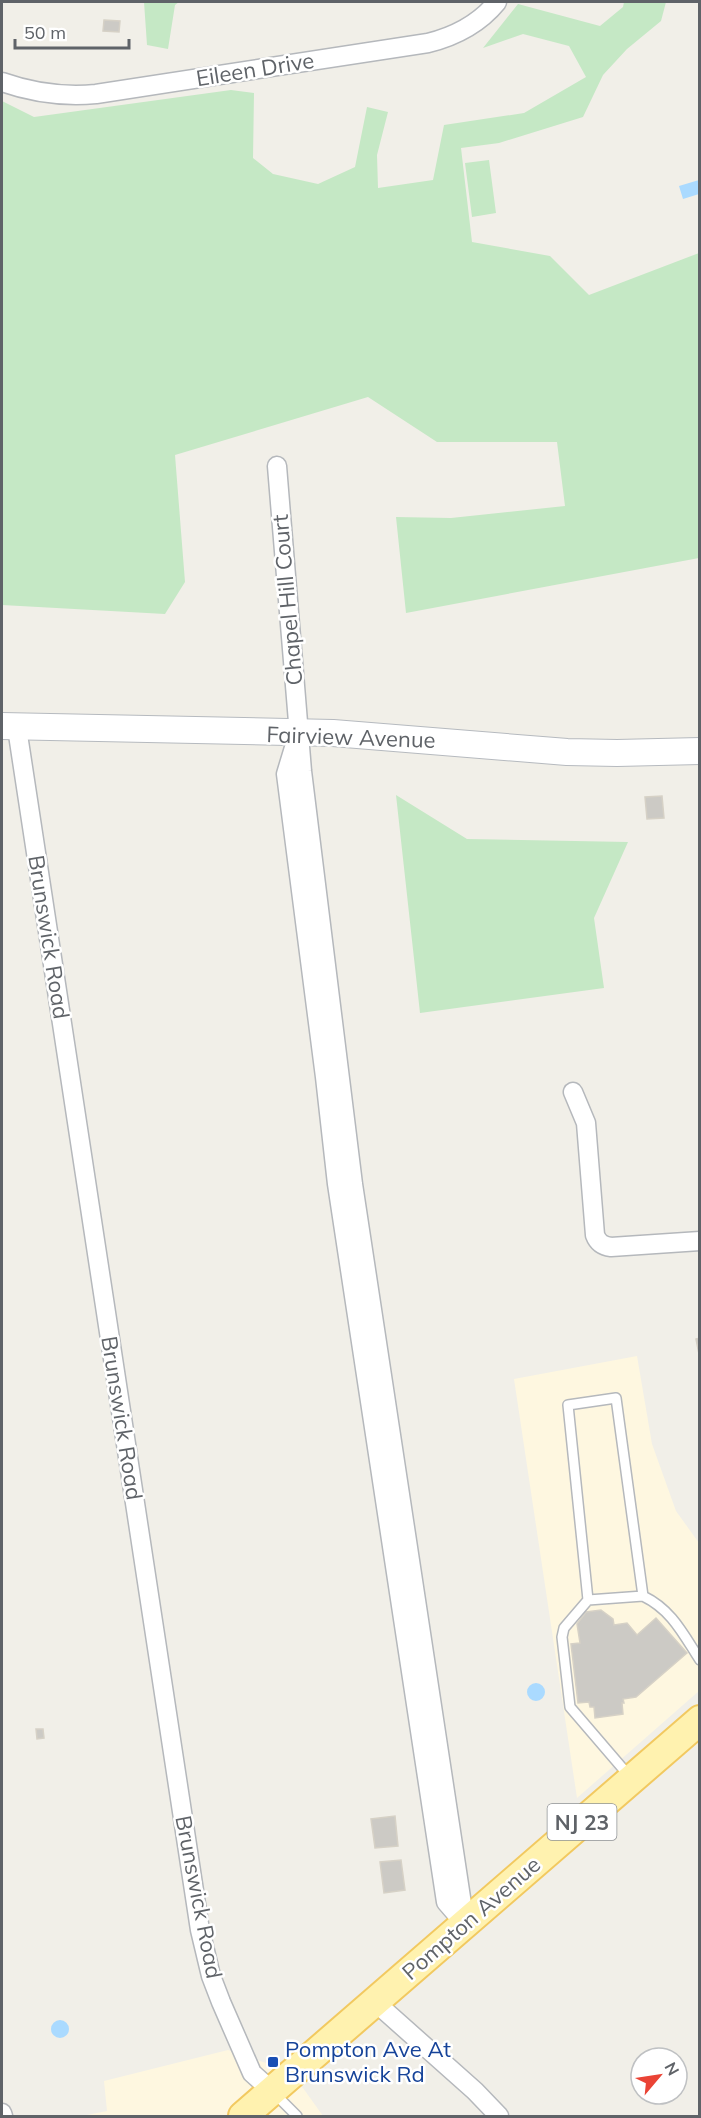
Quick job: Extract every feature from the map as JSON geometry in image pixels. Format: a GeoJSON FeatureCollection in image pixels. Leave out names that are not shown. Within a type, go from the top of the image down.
{"type":"FeatureCollection","features":[{"type":"Feature","properties":{"kind":"main road","name":"Fairview Avenue"},"geometry":{"type":"LineString","coordinates":[[9,727],[333,733],[567,752],[699,751]]}},
{"type":"Feature","properties":{"kind":"main road","name":"Pompton Avenue"},"geometry":{"type":"LineString","coordinates":[[243,2116],[699,1720]]}},
{"type":"Feature","properties":{"kind":"street","name":"Eileen Drive"},"geometry":{"type":"LineString","coordinates":[[2,82],[18,88],[57,95],[96,94],[428,43],[466,29],[477,22],[497,2]]}},
{"type":"Feature","properties":{"kind":"street","name":"Chapel Hill Court"},"geometry":{"type":"LineString","coordinates":[[277,466],[316,944],[339,1138],[428,1725],[465,1924]]}},
{"type":"Feature","properties":{"kind":"street","name":"Brunswick Road"},"geometry":{"type":"LineString","coordinates":[[9,727],[200,1930],[218,1993],[252,2073],[272,2091]]}},
{"type":"Feature","properties":{"kind":"street"},"geometry":{"type":"LineString","coordinates":[[573,1092],[586,1123],[597,1241],[601,1245],[611,1247],[699,1241]]}},
{"type":"Feature","properties":{"kind":"street"},"geometry":{"type":"LineString","coordinates":[[375,2002],[475,2091],[498,2116]]}},
{"type":"Feature","properties":{"kind":"lane"},"geometry":{"type":"LineString","coordinates":[[588,1600],[568,1405],[616,1398],[643,1596]]}},
{"type":"Feature","properties":{"kind":"lane"},"geometry":{"type":"LineString","coordinates":[[631,1779],[570,1707],[562,1637],[564,1628],[588,1600],[643,1596],[658,1603],[670,1615],[699,1660]]}},
{"type":"Feature","properties":{"kind":"lane"},"geometry":{"type":"LineString","coordinates":[[272,2091],[297,2116]]}},
{"type":"Feature","properties":{"kind":"shaded area"},"geometry":{"type":"Polygon","coordinates":[[[637,1356],[652,1444],[676,1511],[699,1543],[699,1691],[577,1798],[514,1379],[637,1356]]]}},
{"type":"Feature","properties":{"kind":"shaded area"},"geometry":{"type":"Polygon","coordinates":[[[228,2050],[269,2064],[303,2088],[323,2116],[82,2116],[107,2111],[104,2081],[228,2050]]]}},
{"type":"Feature","properties":{"kind":"green space"},"geometry":{"type":"Polygon","coordinates":[[[144,2],[179,2],[175,5],[168,49],[147,45],[144,2]]]}},
{"type":"Feature","properties":{"kind":"green space"},"geometry":{"type":"Polygon","coordinates":[[[624,2],[666,2],[661,21],[627,49],[603,75],[583,117],[499,143],[461,148],[472,242],[550,256],[589,295],[699,253],[699,558],[406,613],[396,517],[451,518],[565,506],[557,442],[437,442],[368,397],[175,455],[185,582],[165,614],[2,605],[2,101],[34,117],[231,90],[254,93],[253,158],[273,174],[318,184],[355,167],[367,107],[388,112],[377,155],[378,188],[433,180],[444,125],[524,113],[586,77],[569,46],[523,34],[483,48],[518,4],[600,26],[623,7],[624,2]]]}},
{"type":"Feature","properties":{"kind":"green space"},"geometry":{"type":"Polygon","coordinates":[[[489,160],[496,213],[472,217],[465,163],[489,160]]]}},
{"type":"Feature","properties":{"kind":"green space"},"geometry":{"type":"Polygon","coordinates":[[[396,795],[467,839],[628,842],[594,918],[604,988],[420,1013],[396,795]]]}},
{"type":"Feature","properties":{"kind":"water"},"geometry":{"type":"Polygon","coordinates":[[[699,180],[699,194],[683,199],[679,186],[699,180]]]}},
{"type":"Feature","properties":{"kind":"water"},"geometry":{"type":"Polygon","coordinates":[[[536,1683],[543,1685],[545,1692],[543,1699],[536,1701],[529,1699],[527,1692],[529,1685],[536,1683]]]}},
{"type":"Feature","properties":{"kind":"water"},"geometry":{"type":"Polygon","coordinates":[[[56,2020],[64,2020],[69,2025],[67,2036],[56,2038],[51,2033],[51,2025],[56,2020]]]}},
{"type":"Feature","properties":{"kind":"building"},"geometry":{"type":"Polygon","coordinates":[[[104,20],[120,21],[119,32],[103,31],[104,20]]]}},
{"type":"Feature","properties":{"kind":"building"},"geometry":{"type":"Polygon","coordinates":[[[662,796],[664,818],[647,819],[645,797],[662,796]]]}},
{"type":"Feature","properties":{"kind":"building"},"geometry":{"type":"Polygon","coordinates":[[[700,1338],[700,1359],[696,1339],[700,1338]]]}},
{"type":"Feature","properties":{"kind":"building"},"geometry":{"type":"Polygon","coordinates":[[[601,1610],[613,1619],[614,1625],[627,1623],[637,1635],[656,1618],[687,1653],[636,1697],[623,1699],[623,1714],[595,1718],[594,1707],[590,1707],[589,1702],[578,1703],[571,1644],[580,1643],[577,1624],[586,1612],[601,1610]]]}},
{"type":"Feature","properties":{"kind":"building"},"geometry":{"type":"Polygon","coordinates":[[[36,1729],[43,1729],[44,1738],[37,1739],[36,1729]]]}},
{"type":"Feature","properties":{"kind":"building"},"geometry":{"type":"Polygon","coordinates":[[[395,1816],[398,1846],[375,1848],[371,1819],[395,1816]]]}},
{"type":"Feature","properties":{"kind":"building"},"geometry":{"type":"Polygon","coordinates":[[[401,1860],[405,1890],[384,1893],[380,1862],[401,1860]]]}},
{"type":"Feature","properties":{"kind":"place","name":"Pompton Ave At Brunswick Rd"},"geometry":{"type":"Point","coordinates":[273,2062]}}]}
